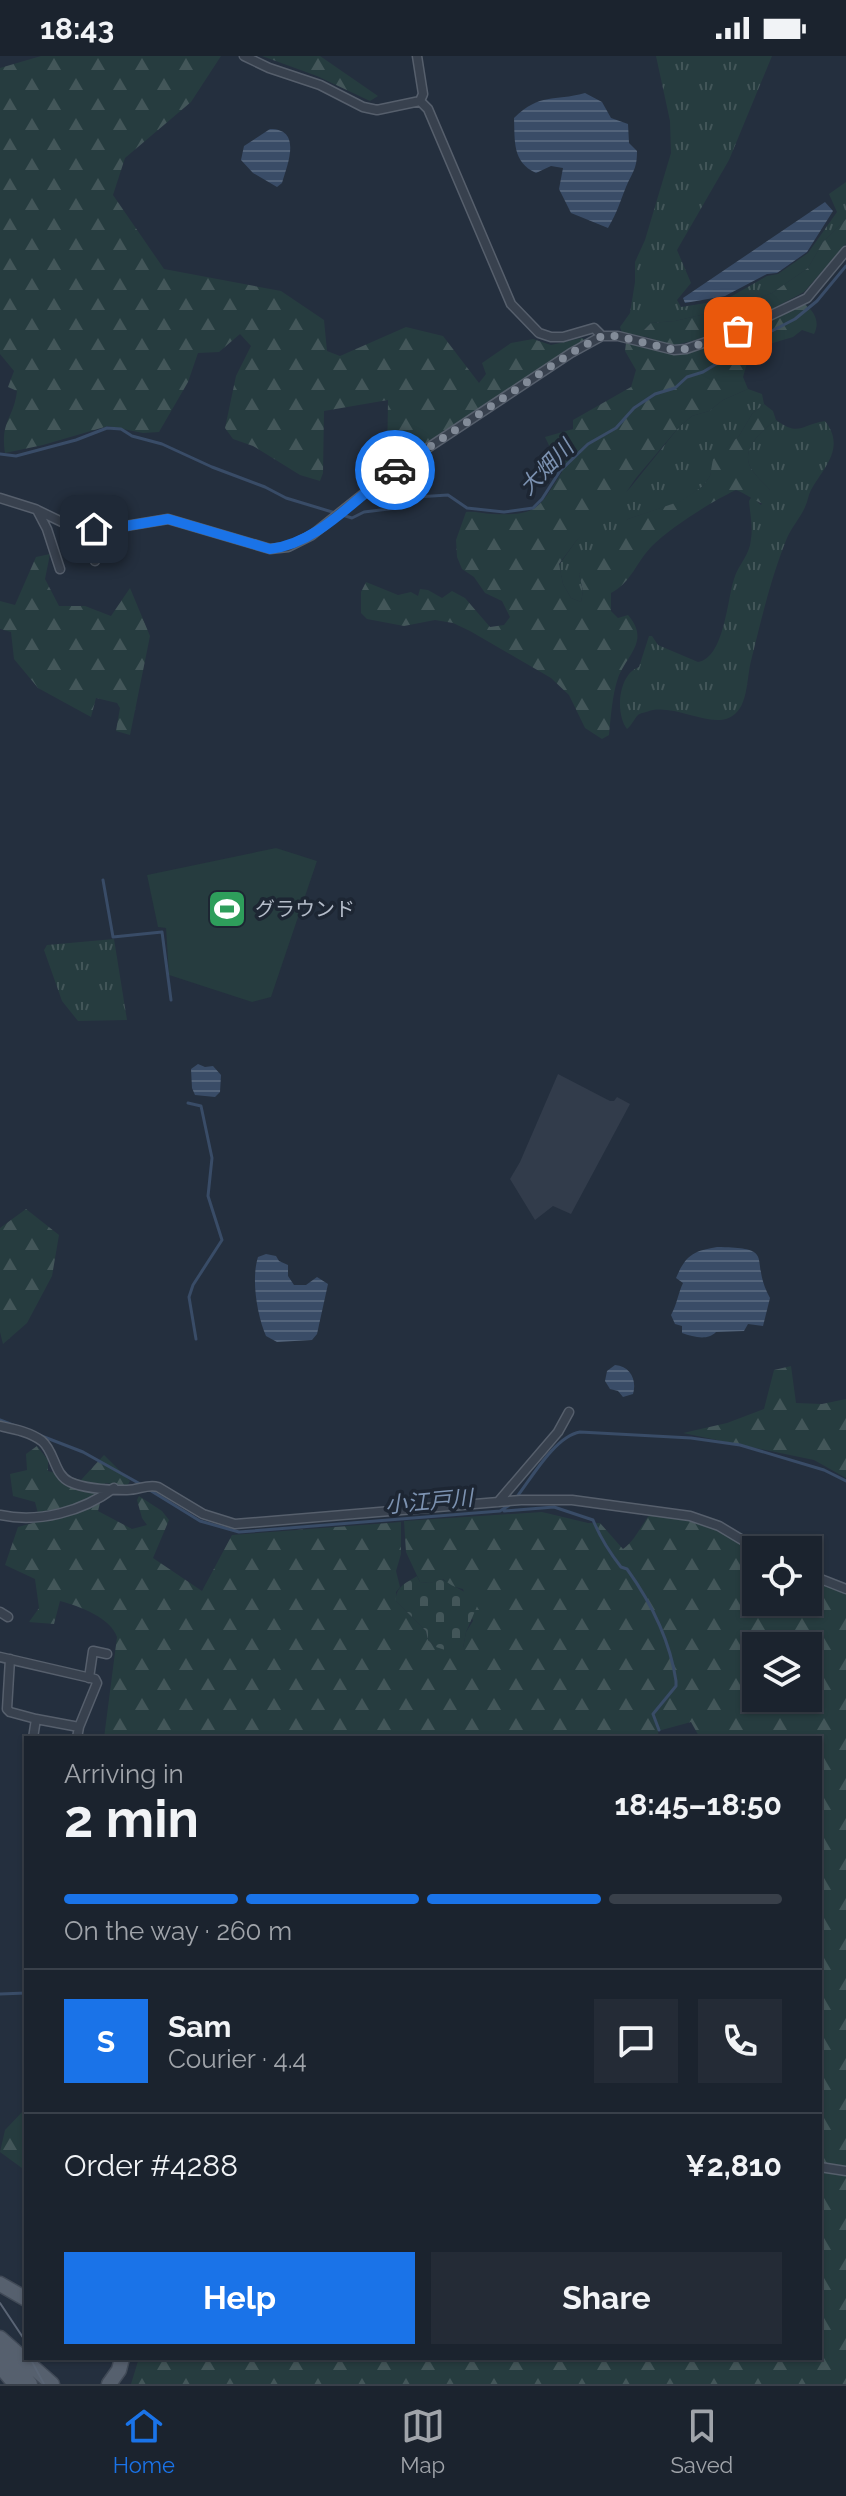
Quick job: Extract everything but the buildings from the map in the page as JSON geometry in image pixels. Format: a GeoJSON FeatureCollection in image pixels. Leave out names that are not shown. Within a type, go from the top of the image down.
{"type":"FeatureCollection","features":[{"type":"Feature","properties":{"kind":"main road"},"geometry":{"type":"LineString","coordinates":[[0,2284],[24,2298]]}},
{"type":"Feature","properties":{"kind":"main road"},"geometry":{"type":"LineString","coordinates":[[0,2338],[24,2359]]}},
{"type":"Feature","properties":{"kind":"main road"},"geometry":{"type":"LineString","coordinates":[[0,2350],[30,2384]]}},
{"type":"Feature","properties":{"kind":"main road"},"geometry":{"type":"LineString","coordinates":[[25,2360],[52,2384]]}},
{"type":"Feature","properties":{"kind":"main road"},"geometry":{"type":"LineString","coordinates":[[109,2384],[122,2360]]}},
{"type":"Feature","properties":{"kind":"main road"},"geometry":{"type":"LineString","coordinates":[[119,2384],[123,2360]]}},
{"type":"Feature","properties":{"kind":"main road"},"geometry":{"type":"LineString","coordinates":[[0,2366],[15,2384]]}},
{"type":"Feature","properties":{"kind":"main road"},"geometry":{"type":"LineString","coordinates":[[0,2375],[5,2384]]}},
{"type":"Feature","properties":{"kind":"street"},"geometry":{"type":"LineString","coordinates":[[244,56],[320,85],[363,107],[377,110],[420,101]]}},
{"type":"Feature","properties":{"kind":"street"},"geometry":{"type":"LineString","coordinates":[[417,56],[423,94],[420,101]]}},
{"type":"Feature","properties":{"kind":"street"},"geometry":{"type":"LineString","coordinates":[[420,101],[428,109],[511,304],[539,333],[563,337],[594,328],[602,336]]}},
{"type":"Feature","properties":{"kind":"street"},"geometry":{"type":"LineString","coordinates":[[0,498],[36,509],[66,524],[94,529],[168,519],[270,549],[288,547],[312,535],[387,475],[571,353],[602,336],[618,336],[674,350],[738,331],[807,298],[846,251]]}},
{"type":"Feature","properties":{"kind":"street"},"geometry":{"type":"LineString","coordinates":[[36,509],[47,529],[60,569]]}},
{"type":"Feature","properties":{"kind":"street"},"geometry":{"type":"LineString","coordinates":[[94,529],[95,561]]}},
{"type":"Feature","properties":{"kind":"street"},"geometry":{"type":"LineString","coordinates":[[501,1502],[558,1432],[569,1412]]}},
{"type":"Feature","properties":{"kind":"street"},"geometry":{"type":"LineString","coordinates":[[0,1426],[25,1432],[41,1440],[66,1481],[114,1488],[158,1487],[203,1514],[235,1524],[521,1500],[572,1500],[690,1516],[719,1526],[742,1540]]}},
{"type":"Feature","properties":{"kind":"street"},"geometry":{"type":"LineString","coordinates":[[0,1515],[33,1519],[64,1513],[114,1488]]}},
{"type":"Feature","properties":{"kind":"street"},"geometry":{"type":"LineString","coordinates":[[822,1580],[846,1589]]}},
{"type":"Feature","properties":{"kind":"street"},"geometry":{"type":"LineString","coordinates":[[89,1678],[93,1651],[107,1654]]}},
{"type":"Feature","properties":{"kind":"street"},"geometry":{"type":"LineString","coordinates":[[77,1736],[97,1683],[95,1679],[5,1658],[7,1709],[10,1712],[79,1727]]}},
{"type":"Feature","properties":{"kind":"street"},"geometry":{"type":"LineString","coordinates":[[33,1736],[36,1719]]}},
{"type":"Feature","properties":{"kind":"street"},"geometry":{"type":"LineString","coordinates":[[822,2167],[846,2171]]}},
{"type":"Feature","properties":{"kind":"shaded area"},"geometry":{"type":"Polygon","coordinates":[[[558,1074],[610,1101],[617,1097],[630,1104],[571,1214],[553,1206],[535,1220],[510,1179],[558,1074]]]}},
{"type":"Feature","properties":{"kind":"green space"},"geometry":{"type":"Polygon","coordinates":[[[41,56],[221,56],[191,102],[125,158],[113,195],[164,269],[281,291],[324,320],[327,351],[340,356],[406,327],[443,336],[479,383],[486,374],[482,363],[511,343],[533,339],[551,345],[582,338],[587,341],[387,467],[388,400],[324,411],[323,473],[320,481],[300,475],[253,446],[233,439],[225,428],[236,376],[251,346],[240,334],[219,352],[198,353],[188,382],[159,432],[143,433],[108,426],[5,453],[4,434],[17,391],[8,387],[14,371],[0,354],[0,68],[41,56]]]}},
{"type":"Feature","properties":{"kind":"green space"},"geometry":{"type":"Polygon","coordinates":[[[262,56],[320,56],[378,96],[370,101],[317,76],[262,56]]]}},
{"type":"Feature","properties":{"kind":"green space"},"geometry":{"type":"Polygon","coordinates":[[[656,56],[772,56],[729,160],[677,250],[691,283],[677,300],[681,307],[725,300],[767,276],[778,274],[808,253],[837,212],[829,194],[846,182],[846,219],[823,242],[808,268],[772,293],[735,307],[675,321],[651,323],[644,330],[647,337],[622,333],[620,327],[630,313],[635,262],[645,240],[671,153],[670,121],[656,56]]]}},
{"type":"Feature","properties":{"kind":"green space"},"geometry":{"type":"Polygon","coordinates":[[[846,219],[846,244],[804,292],[737,326],[692,341],[671,346],[647,337],[643,331],[651,323],[675,321],[735,307],[772,293],[808,268],[823,242],[846,219]]]}},
{"type":"Feature","properties":{"kind":"green space"},"geometry":{"type":"Polygon","coordinates":[[[799,305],[806,305],[814,315],[817,326],[814,334],[802,330],[793,337],[766,345],[762,353],[747,363],[743,377],[748,389],[723,400],[709,411],[692,416],[679,427],[616,507],[576,541],[559,564],[563,584],[571,598],[581,602],[583,591],[579,574],[608,536],[628,519],[681,501],[703,486],[710,476],[713,459],[739,436],[752,414],[764,404],[773,411],[776,420],[756,439],[748,457],[753,471],[770,490],[768,505],[736,490],[715,501],[660,539],[624,584],[611,593],[611,611],[618,618],[628,615],[637,632],[637,640],[618,678],[609,735],[602,739],[585,728],[569,695],[551,678],[470,631],[453,623],[435,620],[404,626],[367,619],[361,613],[361,592],[366,582],[398,595],[411,592],[418,596],[420,589],[442,598],[452,591],[465,598],[490,627],[504,625],[510,617],[502,601],[485,593],[474,577],[462,569],[457,557],[456,540],[466,512],[519,513],[542,502],[562,472],[545,437],[573,429],[573,420],[631,387],[636,370],[625,351],[626,343],[676,355],[705,346],[799,305]]]}},
{"type":"Feature","properties":{"kind":"green space"},"geometry":{"type":"Polygon","coordinates":[[[748,389],[762,394],[764,404],[752,414],[739,436],[714,459],[710,476],[703,486],[682,501],[628,519],[579,574],[583,591],[581,602],[571,598],[563,584],[559,565],[576,541],[630,488],[679,427],[692,416],[709,411],[723,400],[748,389]]]}},
{"type":"Feature","properties":{"kind":"green space"},"geometry":{"type":"Polygon","coordinates":[[[776,420],[795,429],[825,421],[834,440],[833,449],[781,553],[743,702],[736,713],[718,720],[672,711],[649,711],[638,715],[627,729],[620,705],[623,686],[632,671],[639,667],[649,636],[658,645],[698,662],[707,658],[719,640],[734,579],[750,545],[749,501],[752,496],[761,505],[770,490],[749,464],[749,451],[756,439],[776,420]]]}},
{"type":"Feature","properties":{"kind":"green space"},"geometry":{"type":"Polygon","coordinates":[[[50,554],[45,579],[59,606],[85,606],[111,616],[130,588],[150,636],[130,735],[116,731],[120,708],[117,703],[96,698],[91,717],[38,688],[14,659],[11,632],[0,629],[0,601],[15,605],[36,557],[50,554]]]}},
{"type":"Feature","properties":{"kind":"green space","name":"グラウンド"},"geometry":{"type":"Polygon","coordinates":[[[276,848],[317,861],[271,997],[252,1002],[169,975],[166,928],[158,927],[147,875],[276,848]]]}},
{"type":"Feature","properties":{"kind":"green space"},"geometry":{"type":"Polygon","coordinates":[[[114,939],[127,1020],[78,1021],[62,1001],[44,950],[47,945],[114,939]]]}},
{"type":"Feature","properties":{"kind":"green space"},"geometry":{"type":"Polygon","coordinates":[[[26,1209],[59,1235],[52,1276],[27,1323],[3,1344],[0,1332],[0,1228],[26,1209]]]}},
{"type":"Feature","properties":{"kind":"green space"},"geometry":{"type":"Polygon","coordinates":[[[791,1366],[796,1403],[822,1404],[846,1399],[846,1478],[814,1460],[683,1433],[727,1423],[764,1409],[774,1370],[791,1366]]]}},
{"type":"Feature","properties":{"kind":"green space"},"geometry":{"type":"Polygon","coordinates":[[[37,1446],[48,1460],[48,1471],[81,1480],[104,1455],[130,1481],[127,1486],[105,1483],[98,1511],[132,1529],[147,1525],[137,1500],[139,1496],[162,1511],[169,1520],[153,1558],[202,1591],[232,1535],[401,1522],[401,1554],[396,1571],[400,1587],[396,1592],[396,1601],[426,1631],[428,1640],[436,1647],[463,1648],[466,1632],[473,1621],[463,1589],[451,1586],[443,1579],[420,1582],[406,1552],[404,1521],[542,1512],[600,1523],[623,1549],[652,1512],[706,1526],[742,1543],[742,1616],[822,1616],[822,1582],[846,1591],[846,2384],[131,2384],[138,2360],[822,2360],[822,1736],[699,1736],[691,1722],[658,1731],[659,1736],[104,1736],[117,1637],[108,1624],[93,1614],[60,1601],[54,1624],[29,1622],[39,1608],[35,1579],[5,1565],[18,1527],[40,1521],[35,1502],[13,1496],[10,1474],[27,1470],[26,1454],[37,1446]]]}},
{"type":"Feature","properties":{"kind":"green space"},"geometry":{"type":"Polygon","coordinates":[[[417,1576],[420,1582],[442,1579],[478,1604],[463,1648],[454,1653],[436,1647],[428,1640],[426,1631],[396,1601],[399,1589],[417,1576]]]}},
{"type":"Feature","properties":{"kind":"green space"},"geometry":{"type":"Polygon","coordinates":[[[24,2110],[24,2170],[0,2152],[5,2130],[24,2110]]]}},
{"type":"Feature","properties":{"kind":"water"},"geometry":{"type":"Polygon","coordinates":[[[585,93],[602,102],[611,118],[628,124],[629,143],[637,151],[634,170],[608,228],[571,213],[559,189],[563,168],[551,166],[536,173],[523,163],[515,143],[514,118],[523,110],[540,101],[585,93]]]}},
{"type":"Feature","properties":{"kind":"water"},"geometry":{"type":"Polygon","coordinates":[[[270,129],[280,130],[286,135],[290,148],[282,183],[277,187],[253,173],[241,160],[244,146],[270,129]]]}},
{"type":"Feature","properties":{"kind":"water"},"geometry":{"type":"Polygon","coordinates":[[[825,202],[833,211],[807,252],[777,273],[767,274],[725,296],[685,303],[683,298],[825,202]]]}},
{"type":"Feature","properties":{"kind":"water"},"geometry":{"type":"Polygon","coordinates":[[[198,1064],[213,1066],[221,1075],[220,1092],[215,1097],[195,1095],[191,1069],[198,1064]]]}},
{"type":"Feature","properties":{"kind":"water"},"geometry":{"type":"Polygon","coordinates":[[[717,1247],[748,1250],[758,1258],[770,1298],[763,1326],[748,1324],[744,1331],[716,1332],[704,1337],[682,1333],[682,1326],[675,1324],[671,1315],[683,1283],[676,1278],[691,1255],[717,1247]]]}},
{"type":"Feature","properties":{"kind":"water"},"geometry":{"type":"Polygon","coordinates":[[[266,1254],[276,1256],[288,1265],[288,1276],[294,1285],[306,1285],[317,1277],[328,1284],[317,1334],[312,1340],[277,1342],[266,1336],[258,1308],[255,1276],[258,1257],[266,1254]]]}},
{"type":"Feature","properties":{"kind":"water"},"geometry":{"type":"Polygon","coordinates":[[[615,1365],[625,1368],[632,1375],[633,1394],[623,1397],[618,1391],[610,1389],[605,1381],[607,1371],[615,1365]]]}},
{"type":"Feature","properties":{"kind":"waterway","name":"大畑川"},"geometry":{"type":"LineString","coordinates":[[0,454],[16,456],[107,428],[121,429],[286,498],[352,518],[364,512],[405,507],[416,497],[448,495],[467,508],[504,512],[533,508],[560,471],[588,444],[616,428],[634,408],[795,319],[817,301],[846,266]]}},
{"type":"Feature","properties":{"kind":"waterway"},"geometry":{"type":"LineString","coordinates":[[103,880],[113,937],[162,932],[171,1000]]}},
{"type":"Feature","properties":{"kind":"waterway"},"geometry":{"type":"LineString","coordinates":[[188,1103],[201,1106],[212,1158],[208,1196],[222,1240],[193,1285],[189,1297],[196,1339]]}},
{"type":"Feature","properties":{"kind":"waterway","name":"小江戸川"},"geometry":{"type":"LineString","coordinates":[[0,1420],[83,1452],[142,1485]]}},
{"type":"Feature","properties":{"kind":"waterway","name":"小江戸川"},"geometry":{"type":"LineString","coordinates":[[516,1498],[553,1450],[562,1441],[580,1432],[691,1438],[740,1445],[824,1470],[846,1481]]}},
{"type":"Feature","properties":{"kind":"waterway","name":"小江戸川"},"geometry":{"type":"LineString","coordinates":[[148,1489],[200,1521],[239,1532],[500,1511],[511,1504]]}},
{"type":"Feature","properties":{"kind":"waterway"},"geometry":{"type":"LineString","coordinates":[[504,1511],[554,1507],[593,1520],[613,1556],[621,1567],[627,1569],[644,1594],[669,1651],[676,1686],[653,1714],[659,1730]]}},
{"type":"Feature","properties":{"kind":"waterway"},"geometry":{"type":"LineString","coordinates":[[0,1994],[24,1993]]}},
{"type":"Feature","properties":{"kind":"tram line"},"geometry":{"type":"LineString","coordinates":[[0,2303],[24,2339]]}},
{"type":"Feature","properties":{"kind":"tram line"},"geometry":{"type":"LineString","coordinates":[[31,2360],[44,2384]]}},
{"type":"Feature","properties":{"kind":"way so far"},"geometry":{"type":"LineString","coordinates":[[395,470],[571,353],[602,336],[618,336],[674,350],[686,349],[738,331]]}},
{"type":"Feature","properties":{"kind":"place","name":"グラウンド"},"geometry":{"type":"Point","coordinates":[227,909]}},
{"type":"Feature","properties":{"kind":"route"},"geometry":{"type":"LineString","coordinates":[[94,529],[168,519],[270,549],[288,547],[312,535],[395,470]]}}]}
